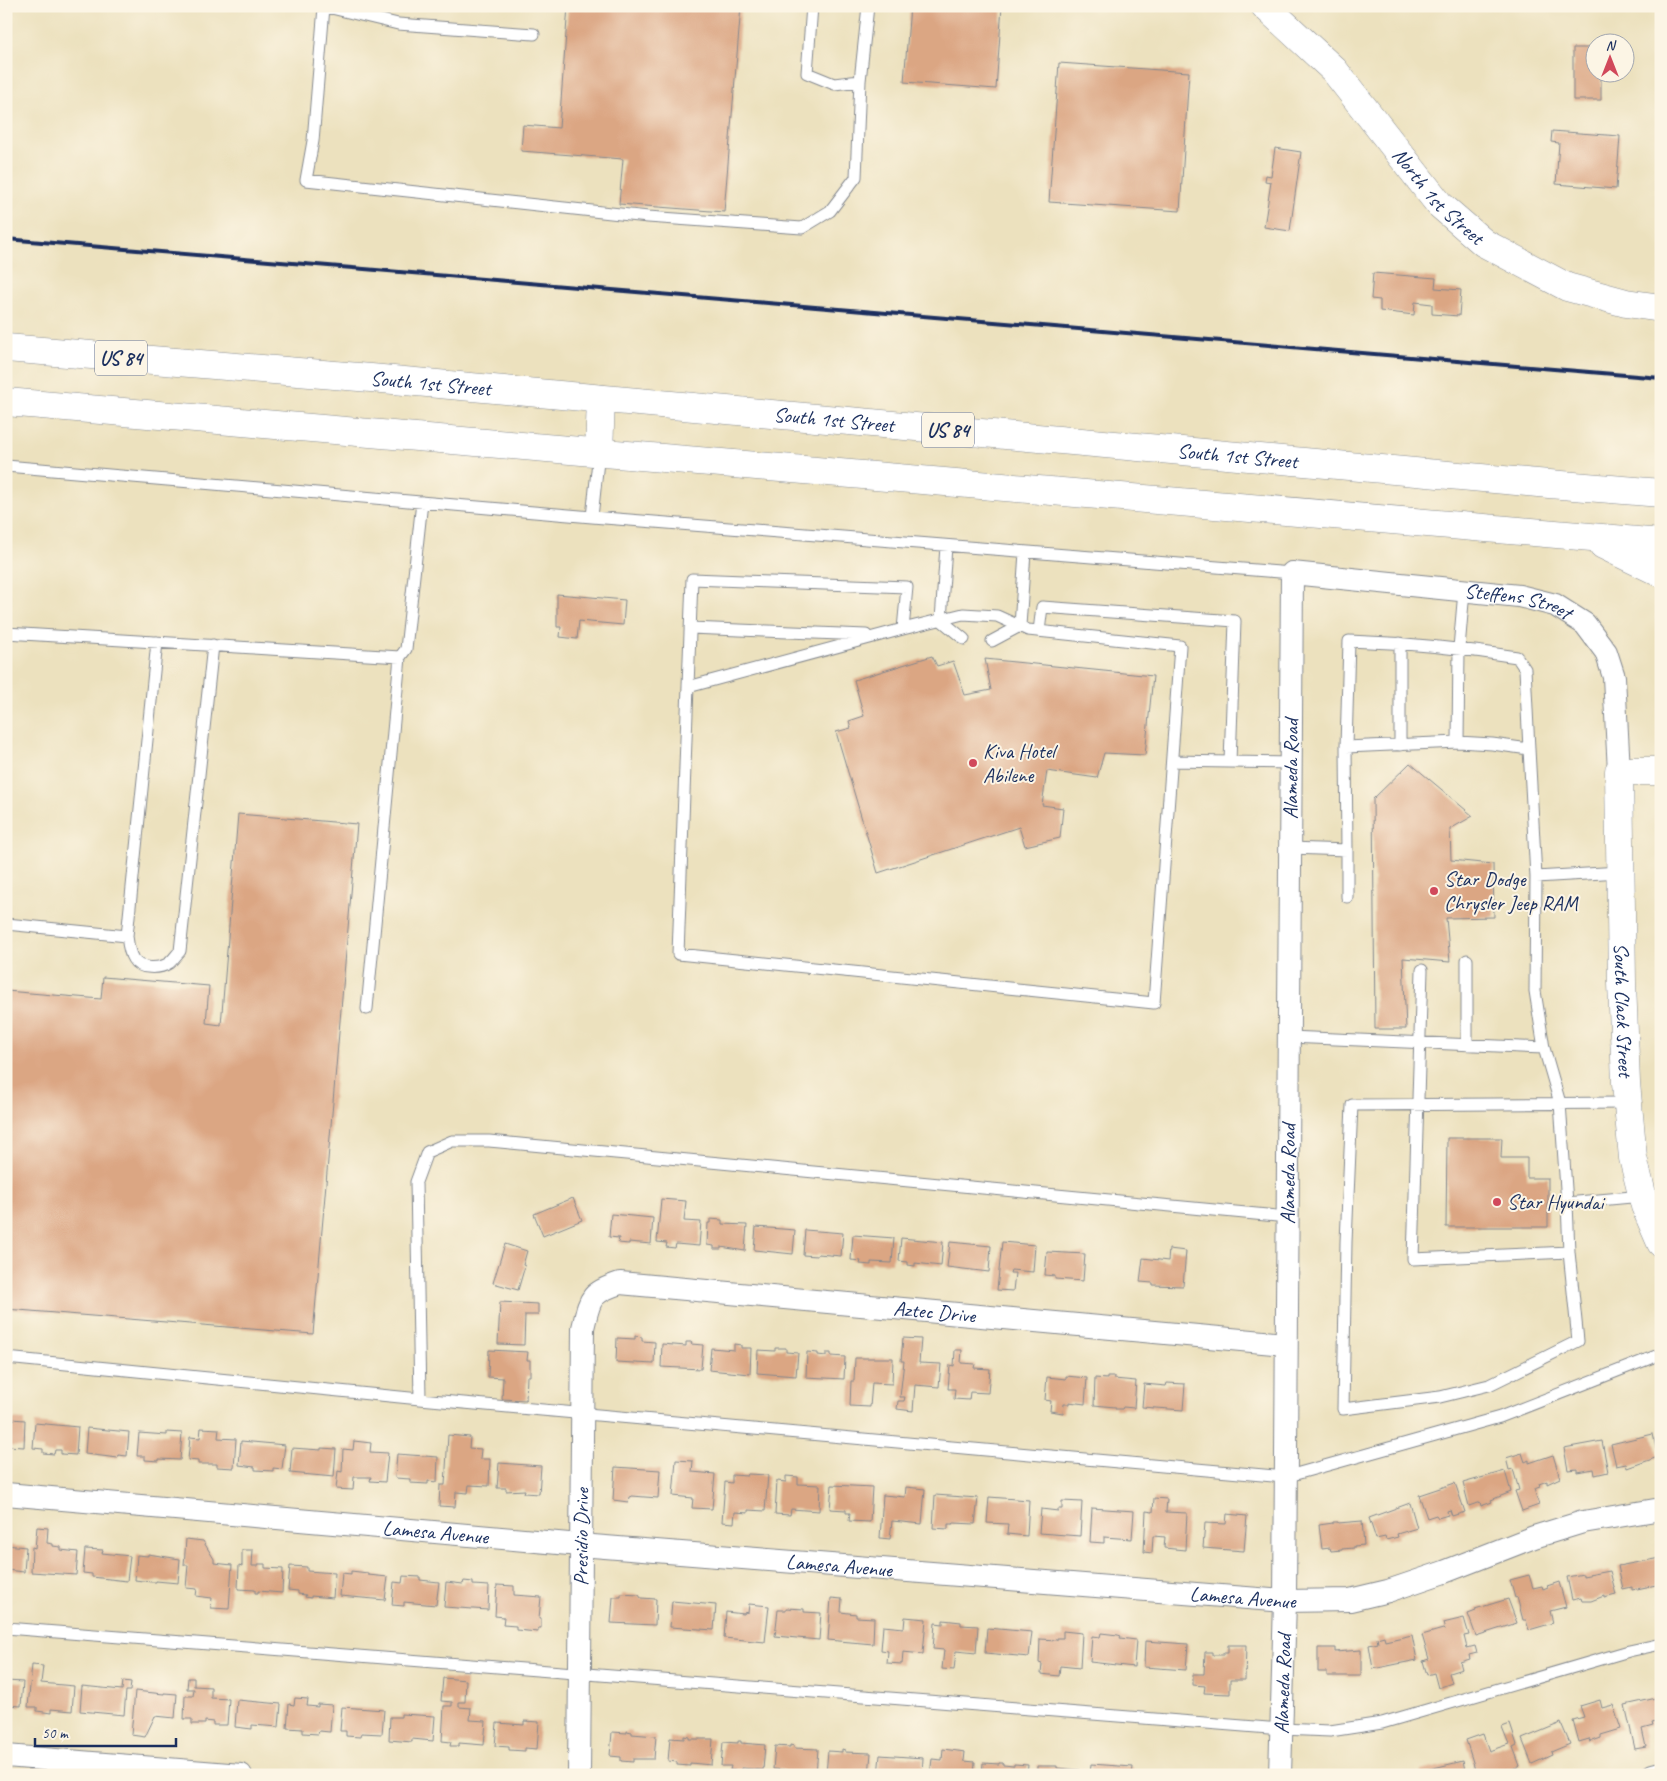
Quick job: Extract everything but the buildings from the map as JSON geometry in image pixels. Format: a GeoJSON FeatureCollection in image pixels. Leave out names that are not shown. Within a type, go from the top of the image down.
{"type":"FeatureCollection","features":[{"type":"Feature","properties":{"kind":"main road","name":"North 1st Street"},"geometry":{"type":"LineString","coordinates":[[1265,6],[1334,70],[1439,204],[1484,243],[1567,287],[1626,303],[1661,308]]}},
{"type":"Feature","properties":{"kind":"main road","name":"South 1st Street"},"geometry":{"type":"LineString","coordinates":[[6,348],[361,377],[1661,493]]}},
{"type":"Feature","properties":{"kind":"main road"},"geometry":{"type":"LineString","coordinates":[[598,452],[601,399]]}},
{"type":"Feature","properties":{"kind":"main road"},"geometry":{"type":"LineString","coordinates":[[6,402],[1661,543]]}},
{"type":"Feature","properties":{"kind":"main road"},"geometry":{"type":"LineString","coordinates":[[1549,484],[1661,506]]}},
{"type":"Feature","properties":{"kind":"main road"},"geometry":{"type":"LineString","coordinates":[[1588,538],[1661,573]]}},
{"type":"Feature","properties":{"kind":"main road"},"geometry":{"type":"LineString","coordinates":[[1619,771],[1661,771]]}},
{"type":"Feature","properties":{"kind":"main road","name":"South Clack Street"},"geometry":{"type":"LineString","coordinates":[[1619,771],[1622,983],[1628,1103],[1633,1158],[1645,1206],[1661,1243]]}},
{"type":"Feature","properties":{"kind":"street","name":"Steffens Street"},"geometry":{"type":"LineString","coordinates":[[1292,574],[1519,596],[1555,606],[1585,624],[1606,652],[1614,677],[1619,771]]}},
{"type":"Feature","properties":{"kind":"street","name":"Alameda Road"},"geometry":{"type":"LineString","coordinates":[[1280,1775],[1285,1601],[1285,1344],[1292,574]]}},
{"type":"Feature","properties":{"kind":"street","name":"Aztec Drive"},"geometry":{"type":"LineString","coordinates":[[589,1301],[603,1289],[620,1284],[1285,1344]]}},
{"type":"Feature","properties":{"kind":"street","name":"Presidio Drive"},"geometry":{"type":"LineString","coordinates":[[579,1775],[583,1328],[589,1301]]}},
{"type":"Feature","properties":{"kind":"street","name":"Lamesa Avenue"},"geometry":{"type":"LineString","coordinates":[[6,1494],[580,1545],[1285,1601],[1350,1600],[1360,1598],[1388,1591],[1534,1537],[1582,1522],[1661,1509]]}},
{"type":"Feature","properties":{"kind":"street"},"geometry":{"type":"LineString","coordinates":[[6,1756],[241,1775]]}},
{"type":"Feature","properties":{"kind":"street"},"geometry":{"type":"LineString","coordinates":[[1653,1775],[1661,1772]]}},
{"type":"Feature","properties":{"kind":"lane"},"geometry":{"type":"LineString","coordinates":[[812,6],[807,73],[834,84],[860,81]]}},
{"type":"Feature","properties":{"kind":"lane"},"geometry":{"type":"LineString","coordinates":[[534,34],[398,24],[324,7],[313,140],[306,180],[648,217],[802,228],[830,211],[856,177],[860,81],[868,6]]}},
{"type":"Feature","properties":{"kind":"lane"},"geometry":{"type":"LineString","coordinates":[[592,517],[598,452]]}},
{"type":"Feature","properties":{"kind":"lane"},"geometry":{"type":"LineString","coordinates":[[6,466],[592,517],[1292,574]]}},
{"type":"Feature","properties":{"kind":"lane"},"geometry":{"type":"LineString","coordinates":[[367,1009],[400,657],[406,649],[422,502]]}},
{"type":"Feature","properties":{"kind":"lane"},"geometry":{"type":"LineString","coordinates":[[941,620],[946,546]]}},
{"type":"Feature","properties":{"kind":"lane"},"geometry":{"type":"LineString","coordinates":[[1020,626],[1026,552]]}},
{"type":"Feature","properties":{"kind":"lane"},"geometry":{"type":"LineString","coordinates":[[688,687],[963,614],[997,616],[1028,630],[1180,646],[1154,1003],[678,954],[692,579],[907,587],[903,629]]}},
{"type":"Feature","properties":{"kind":"lane"},"geometry":{"type":"LineString","coordinates":[[1458,742],[1459,648],[1464,591]]}},
{"type":"Feature","properties":{"kind":"lane"},"geometry":{"type":"LineString","coordinates":[[1039,631],[1042,607],[1235,621],[1230,762]]}},
{"type":"Feature","properties":{"kind":"lane"},"geometry":{"type":"LineString","coordinates":[[941,620],[964,639]]}},
{"type":"Feature","properties":{"kind":"lane"},"geometry":{"type":"LineString","coordinates":[[992,641],[1020,626]]}},
{"type":"Feature","properties":{"kind":"lane"},"geometry":{"type":"LineString","coordinates":[[690,628],[878,636]]}},
{"type":"Feature","properties":{"kind":"lane"},"geometry":{"type":"LineString","coordinates":[[6,633],[400,657]]}},
{"type":"Feature","properties":{"kind":"lane"},"geometry":{"type":"LineString","coordinates":[[1347,897],[1346,747],[1349,641],[1459,648],[1517,657],[1525,669],[1536,876],[1536,991],[1544,1048],[1560,1103],[1569,1252],[1578,1341],[1489,1385],[1440,1397],[1343,1409],[1346,1242],[1352,1105],[1419,1106],[1560,1103],[1628,1103]]}},
{"type":"Feature","properties":{"kind":"lane"},"geometry":{"type":"LineString","coordinates":[[157,642],[127,936],[134,961],[144,967],[161,967],[170,962],[180,951],[213,645]]}},
{"type":"Feature","properties":{"kind":"lane"},"geometry":{"type":"LineString","coordinates":[[1400,643],[1400,745]]}},
{"type":"Feature","properties":{"kind":"lane"},"geometry":{"type":"LineString","coordinates":[[1346,747],[1458,742],[1529,749]]}},
{"type":"Feature","properties":{"kind":"lane"},"geometry":{"type":"LineString","coordinates":[[1172,761],[1290,763]]}},
{"type":"Feature","properties":{"kind":"lane"},"geometry":{"type":"LineString","coordinates":[[1290,848],[1347,850]]}},
{"type":"Feature","properties":{"kind":"lane"},"geometry":{"type":"LineString","coordinates":[[1536,876],[1620,872]]}},
{"type":"Feature","properties":{"kind":"lane"},"geometry":{"type":"LineString","coordinates":[[6,924],[127,936]]}},
{"type":"Feature","properties":{"kind":"lane"},"geometry":{"type":"LineString","coordinates":[[1466,960],[1467,1045]]}},
{"type":"Feature","properties":{"kind":"lane"},"geometry":{"type":"LineString","coordinates":[[1422,970],[1413,1259],[1569,1252]]}},
{"type":"Feature","properties":{"kind":"lane"},"geometry":{"type":"LineString","coordinates":[[1289,1037],[1544,1048]]}},
{"type":"Feature","properties":{"kind":"lane"},"geometry":{"type":"LineString","coordinates":[[420,1399],[416,1182],[427,1152],[452,1141],[499,1142],[1287,1217]]}},
{"type":"Feature","properties":{"kind":"lane"},"geometry":{"type":"LineString","coordinates":[[1567,1202],[1642,1196]]}},
{"type":"Feature","properties":{"kind":"lane"},"geometry":{"type":"LineString","coordinates":[[6,1358],[420,1399],[582,1412],[1285,1477],[1500,1417],[1661,1354]]}},
{"type":"Feature","properties":{"kind":"lane"},"geometry":{"type":"LineString","coordinates":[[6,1628],[1281,1729],[1330,1731],[1382,1723],[1661,1644]]}},
{"type":"Feature","properties":{"kind":"railway"},"geometry":{"type":"LineString","coordinates":[[6,239],[1661,378]]}},
{"type":"Feature","properties":{"kind":"place","name":"Kiva Hotel Abilene"},"geometry":{"type":"Point","coordinates":[973,763]}},
{"type":"Feature","properties":{"kind":"place","name":"Star Dodge Chrysler Jeep RAM"},"geometry":{"type":"Point","coordinates":[1434,891]}},
{"type":"Feature","properties":{"kind":"place","name":"Star Hyundai"},"geometry":{"type":"Point","coordinates":[1497,1202]}}]}
